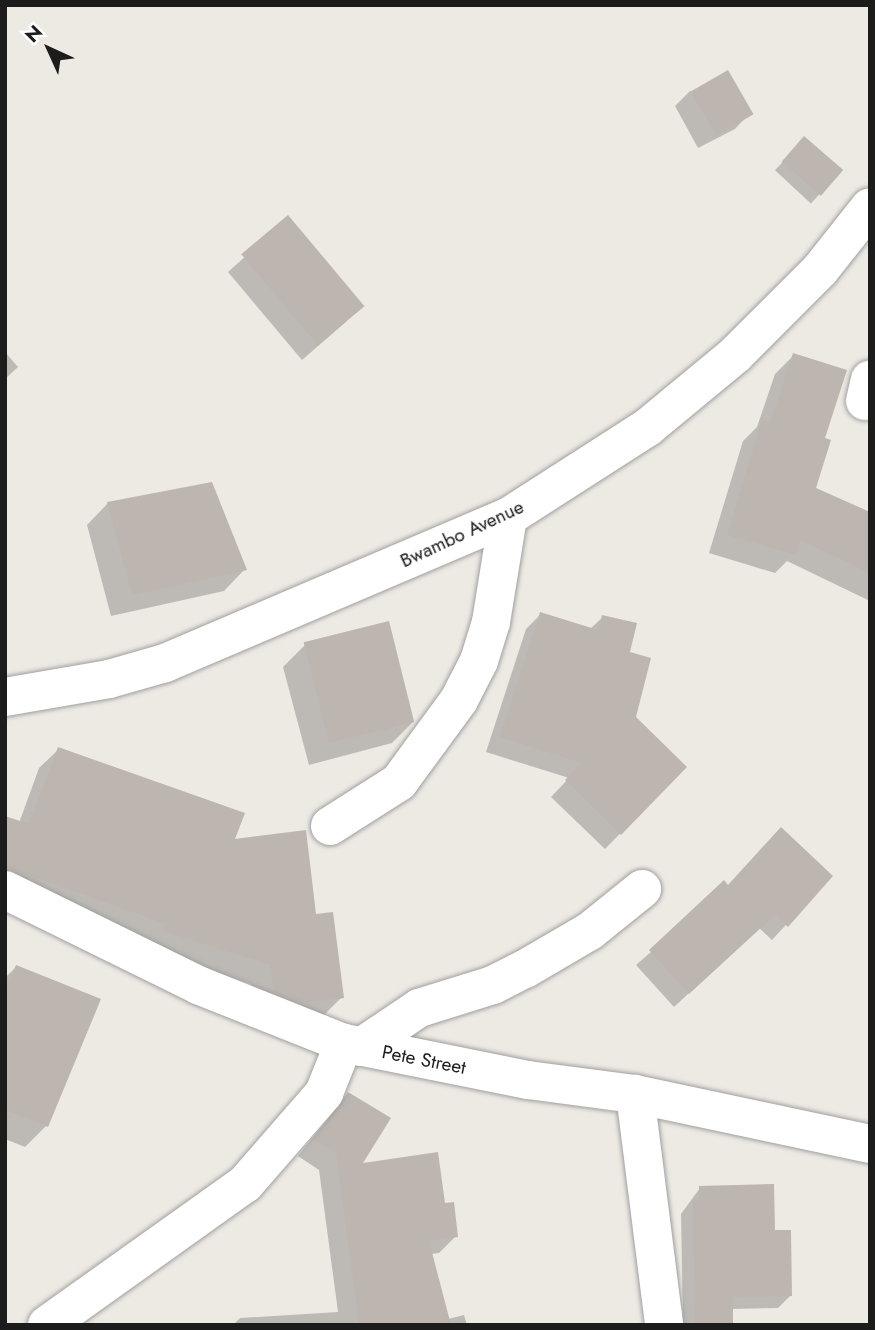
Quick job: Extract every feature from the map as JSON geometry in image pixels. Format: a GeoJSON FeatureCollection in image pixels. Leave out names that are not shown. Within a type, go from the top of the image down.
{"type":"FeatureCollection","features":[{"type":"Feature","properties":{"kind":"street","name":"Bwambo Avenue"},"geometry":{"type":"LineString","coordinates":[[5,697],[109,680],[164,663],[508,517],[648,427],[735,355],[820,270],[870,207]]}},
{"type":"Feature","properties":{"kind":"street"},"geometry":{"type":"LineString","coordinates":[[330,826],[399,782],[459,700],[479,661],[491,622],[508,517]]}},
{"type":"Feature","properties":{"kind":"street"},"geometry":{"type":"LineString","coordinates":[[47,1325],[245,1184],[324,1093],[352,1045],[419,1008],[525,970],[590,931],[642,889]]}},
{"type":"Feature","properties":{"kind":"street","name":"Pete Street"},"geometry":{"type":"LineString","coordinates":[[5,890],[198,985],[352,1045],[528,1080],[635,1094],[870,1144]]}},
{"type":"Feature","properties":{"kind":"street"},"geometry":{"type":"LineString","coordinates":[[635,1094],[664,1325]]}},
{"type":"Feature","properties":{"kind":"building"},"geometry":{"type":"Polygon","coordinates":[[[728,70],[754,114],[716,136],[691,92],[728,70]]]}},
{"type":"Feature","properties":{"kind":"building"},"geometry":{"type":"Polygon","coordinates":[[[804,136],[843,170],[821,196],[782,162],[804,136]]]}},
{"type":"Feature","properties":{"kind":"building"},"geometry":{"type":"Polygon","coordinates":[[[288,215],[364,306],[318,345],[241,254],[288,215]]]}},
{"type":"Feature","properties":{"kind":"building"},"geometry":{"type":"Polygon","coordinates":[[[793,353],[847,370],[825,438],[831,440],[816,488],[870,512],[870,573],[800,540],[796,555],[727,535],[762,420],[770,423],[793,353]]]}},
{"type":"Feature","properties":{"kind":"building"},"geometry":{"type":"Polygon","coordinates":[[[212,482],[247,570],[132,595],[107,502],[212,482]]]}},
{"type":"Feature","properties":{"kind":"building"},"geometry":{"type":"Polygon","coordinates":[[[540,612],[598,630],[602,615],[637,623],[630,652],[651,658],[636,717],[687,767],[621,835],[565,780],[582,763],[500,737],[540,612]]]}},
{"type":"Feature","properties":{"kind":"building"},"geometry":{"type":"Polygon","coordinates":[[[389,621],[414,722],[329,743],[304,642],[389,621]]]}},
{"type":"Feature","properties":{"kind":"building"},"geometry":{"type":"Polygon","coordinates":[[[58,747],[245,813],[235,839],[306,830],[316,914],[333,912],[344,998],[303,1003],[274,992],[270,965],[163,931],[166,924],[5,867],[5,816],[29,824],[58,747]]]}},
{"type":"Feature","properties":{"kind":"building"},"geometry":{"type":"Polygon","coordinates":[[[781,827],[833,876],[788,927],[775,915],[689,994],[649,950],[724,880],[728,885],[781,827]]]}},
{"type":"Feature","properties":{"kind":"building"},"geometry":{"type":"Polygon","coordinates":[[[16,965],[101,999],[48,1127],[5,1110],[5,991],[16,965]]]}},
{"type":"Feature","properties":{"kind":"building"},"geometry":{"type":"Polygon","coordinates":[[[348,1092],[391,1118],[363,1163],[438,1152],[445,1203],[454,1202],[458,1237],[429,1241],[451,1325],[359,1325],[336,1153],[313,1139],[348,1092]]]}},
{"type":"Feature","properties":{"kind":"building"},"geometry":{"type":"Polygon","coordinates":[[[774,1184],[775,1230],[791,1230],[792,1296],[733,1297],[733,1325],[695,1325],[693,1200],[699,1199],[699,1186],[774,1184]]]}}]}
